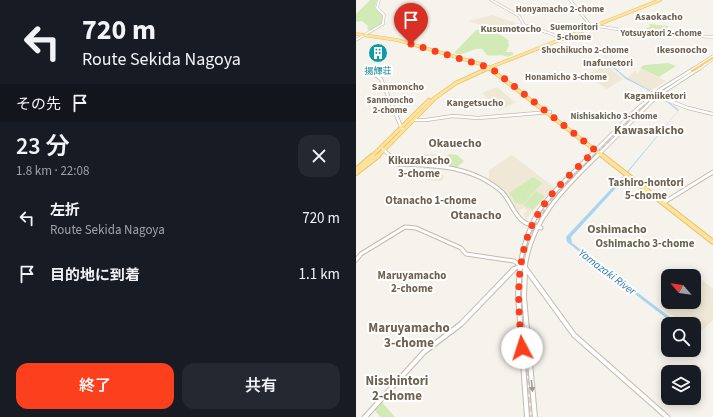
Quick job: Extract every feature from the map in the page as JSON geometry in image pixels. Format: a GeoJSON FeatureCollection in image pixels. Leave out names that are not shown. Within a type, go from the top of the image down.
{"type":"FeatureCollection","features":[{"type":"Feature","properties":{"kind":"highway"},"geometry":{"type":"LineString","coordinates":[[692,71],[713,58]]}},
{"type":"Feature","properties":{"kind":"main road"},"geometry":{"type":"LineString","coordinates":[[591,26],[656,0]]}},
{"type":"Feature","properties":{"kind":"main road"},"geometry":{"type":"LineString","coordinates":[[356,173],[432,101],[446,90],[470,76],[560,38],[660,0]]}},
{"type":"Feature","properties":{"kind":"main road"},"geometry":{"type":"LineString","coordinates":[[356,34],[397,40],[490,67],[713,240]]}},
{"type":"Feature","properties":{"kind":"main road"},"geometry":{"type":"LineString","coordinates":[[356,170],[383,149]]}},
{"type":"Feature","properties":{"kind":"street"},"geometry":{"type":"LineString","coordinates":[[356,40],[384,24],[384,15],[377,7],[379,0]]}},
{"type":"Feature","properties":{"kind":"street"},"geometry":{"type":"LineString","coordinates":[[491,0],[519,16],[524,25],[560,38]]}},
{"type":"Feature","properties":{"kind":"street"},"geometry":{"type":"LineString","coordinates":[[570,0],[591,26],[649,34],[713,37]]}},
{"type":"Feature","properties":{"kind":"street"},"geometry":{"type":"LineString","coordinates":[[527,417],[518,294],[520,266],[525,244],[532,225],[543,205],[596,149],[655,95],[713,58]]}},
{"type":"Feature","properties":{"kind":"street"},"geometry":{"type":"LineString","coordinates":[[366,69],[381,79],[402,129]]}},
{"type":"Feature","properties":{"kind":"street"},"geometry":{"type":"LineString","coordinates":[[655,95],[688,108],[713,114]]}},
{"type":"Feature","properties":{"kind":"street"},"geometry":{"type":"LineString","coordinates":[[535,417],[524,297],[526,266],[530,246],[537,227],[556,197],[655,95]]}},
{"type":"Feature","properties":{"kind":"street"},"geometry":{"type":"LineString","coordinates":[[412,119],[426,120],[453,116],[478,118],[550,113]]}},
{"type":"Feature","properties":{"kind":"street"},"geometry":{"type":"LineString","coordinates":[[383,149],[398,164],[439,165],[457,169],[487,181],[503,193],[523,222],[541,228]]}},
{"type":"Feature","properties":{"kind":"street"},"geometry":{"type":"LineString","coordinates":[[664,202],[713,172]]}},
{"type":"Feature","properties":{"kind":"street"},"geometry":{"type":"LineString","coordinates":[[356,260],[361,254],[405,227],[416,228],[461,248],[466,254],[514,261],[518,262],[520,266]]}},
{"type":"Feature","properties":{"kind":"street"},"geometry":{"type":"LineString","coordinates":[[365,417],[424,352],[461,324],[511,271],[520,266],[526,266]]}},
{"type":"Feature","properties":{"kind":"street"},"geometry":{"type":"LineString","coordinates":[[526,266],[574,335],[667,417]]}},
{"type":"Feature","properties":{"kind":"shaded area"},"geometry":{"type":"Polygon","coordinates":[[[492,15],[522,25],[508,33],[469,21],[492,15]]]}},
{"type":"Feature","properties":{"kind":"shaded area"},"geometry":{"type":"Polygon","coordinates":[[[607,65],[623,79],[607,89],[585,75],[607,65]]]}},
{"type":"Feature","properties":{"kind":"shaded area"},"geometry":{"type":"Polygon","coordinates":[[[642,69],[666,81],[650,91],[627,78],[636,70],[636,74],[642,69]]]}},
{"type":"Feature","properties":{"kind":"shaded area"},"geometry":{"type":"Polygon","coordinates":[[[497,87],[516,103],[500,110],[482,93],[497,87]]]}},
{"type":"Feature","properties":{"kind":"shaded area"},"geometry":{"type":"Polygon","coordinates":[[[423,154],[439,154],[442,156],[438,163],[407,162],[410,159],[422,158],[423,154]]]}},
{"type":"Feature","properties":{"kind":"shaded area"},"geometry":{"type":"Polygon","coordinates":[[[512,155],[554,187],[526,219],[523,214],[527,211],[524,208],[518,211],[503,191],[489,180],[489,170],[512,155]]]}},
{"type":"Feature","properties":{"kind":"shaded area"},"geometry":{"type":"Polygon","coordinates":[[[428,165],[442,167],[437,172],[445,176],[441,181],[426,180],[431,174],[422,170],[428,165]]]}},
{"type":"Feature","properties":{"kind":"shaded area"},"geometry":{"type":"Polygon","coordinates":[[[701,279],[713,289],[713,320],[701,331],[701,317],[674,317],[664,309],[701,309],[701,279]]]}},
{"type":"Feature","properties":{"kind":"green space"},"geometry":{"type":"Polygon","coordinates":[[[370,0],[377,0],[375,8],[384,15],[382,25],[371,31],[367,29],[368,26],[362,21],[356,22],[356,14],[370,0]]]}},
{"type":"Feature","properties":{"kind":"green space"},"geometry":{"type":"Polygon","coordinates":[[[649,24],[667,26],[672,33],[646,32],[646,28],[650,27],[649,24]]]}},
{"type":"Feature","properties":{"kind":"green space"},"geometry":{"type":"Polygon","coordinates":[[[476,30],[490,31],[502,36],[509,41],[506,52],[512,52],[514,54],[508,57],[503,55],[487,55],[482,49],[475,49],[462,54],[454,53],[476,30]]]}},
{"type":"Feature","properties":{"kind":"green space"},"geometry":{"type":"Polygon","coordinates":[[[668,63],[676,66],[659,77],[640,68],[644,65],[668,63]]]}},
{"type":"Feature","properties":{"kind":"green space"},"geometry":{"type":"Polygon","coordinates":[[[450,154],[457,155],[464,161],[456,168],[441,164],[444,157],[450,154]]]}},
{"type":"Feature","properties":{"kind":"green space"},"geometry":{"type":"Polygon","coordinates":[[[533,177],[542,183],[523,204],[516,203],[509,193],[533,177]]]}},
{"type":"Feature","properties":{"kind":"green space"},"geometry":{"type":"Polygon","coordinates":[[[536,191],[545,196],[533,210],[523,205],[536,191]]]}},
{"type":"Feature","properties":{"kind":"green space"},"geometry":{"type":"Polygon","coordinates":[[[381,401],[395,417],[380,417],[374,409],[381,401]]]}},
{"type":"Feature","properties":{"kind":"water","name":"Yamazaki River"},"geometry":{"type":"Polygon","coordinates":[[[592,30],[610,64],[627,78],[661,96],[679,110],[629,171],[626,177],[571,237],[572,243],[670,317],[665,317],[567,242],[566,237],[626,173],[678,111],[660,96],[626,79],[610,65],[592,30]]]}},
{"type":"Feature","properties":{"kind":"tunnel"},"geometry":{"type":"LineString","coordinates":[[654,98],[692,71]]}},
{"type":"Feature","properties":{"kind":"tunnel"},"geometry":{"type":"LineString","coordinates":[[607,140],[651,99]]}},
{"type":"Feature","properties":{"kind":"tunnel"},"geometry":{"type":"LineString","coordinates":[[595,156],[611,140]]}},
{"type":"Feature","properties":{"kind":"tunnel"},"geometry":{"type":"LineString","coordinates":[[588,162],[595,156]]}},
{"type":"Feature","properties":{"kind":"tunnel"},"geometry":{"type":"LineString","coordinates":[[522,270],[529,243],[540,219],[554,197],[572,176]]}},
{"type":"Feature","properties":{"kind":"tunnel"},"geometry":{"type":"LineString","coordinates":[[526,370],[529,417]]}},
{"type":"Feature","properties":{"kind":"place","name":"揚輝荘"},"geometry":{"type":"Point","coordinates":[378,53]}},
{"type":"Feature","properties":{"kind":"district","name":"Honyamacho 2-chome"},"geometry":{"type":"Point","coordinates":[560,9]}},
{"type":"Feature","properties":{"kind":"district","name":"Asaokacho"},"geometry":{"type":"Point","coordinates":[659,17]}},
{"type":"Feature","properties":{"kind":"district","name":"Kusumotocho"},"geometry":{"type":"Point","coordinates":[511,29]}},
{"type":"Feature","properties":{"kind":"district","name":"Suemoritori 5-chome"},"geometry":{"type":"Point","coordinates":[574,32]}},
{"type":"Feature","properties":{"kind":"district","name":"Yotsuyatori 2-chome"},"geometry":{"type":"Point","coordinates":[661,33]}},
{"type":"Feature","properties":{"kind":"district","name":"Shochikucho 2-chome"},"geometry":{"type":"Point","coordinates":[585,50]}},
{"type":"Feature","properties":{"kind":"district","name":"Ikesonocho"},"geometry":{"type":"Point","coordinates":[682,50]}},
{"type":"Feature","properties":{"kind":"district","name":"Inafunetori"},"geometry":{"type":"Point","coordinates":[608,63]}},
{"type":"Feature","properties":{"kind":"district","name":"Honamicho 3-chome"},"geometry":{"type":"Point","coordinates":[566,77]}},
{"type":"Feature","properties":{"kind":"district","name":"Sanmoncho"},"geometry":{"type":"Point","coordinates":[398,87]}},
{"type":"Feature","properties":{"kind":"district","name":"Kagamiiketori"},"geometry":{"type":"Point","coordinates":[655,96]}},
{"type":"Feature","properties":{"kind":"district","name":"Kangetsucho"},"geometry":{"type":"Point","coordinates":[475,103]}},
{"type":"Feature","properties":{"kind":"district","name":"Sanmoncho 2-chome"},"geometry":{"type":"Point","coordinates":[390,106]}},
{"type":"Feature","properties":{"kind":"district","name":"Nishisakicho 3-chome"},"geometry":{"type":"Point","coordinates":[614,116]}},
{"type":"Feature","properties":{"kind":"district","name":"Kawasakicho"},"geometry":{"type":"Point","coordinates":[649,130]}},
{"type":"Feature","properties":{"kind":"district","name":"Okauecho"},"geometry":{"type":"Point","coordinates":[455,143]}},
{"type":"Feature","properties":{"kind":"district","name":"Kikuzakacho 3-chome"},"geometry":{"type":"Point","coordinates":[419,166]}},
{"type":"Feature","properties":{"kind":"district","name":"Tashiro-hontori 5-chome"},"geometry":{"type":"Point","coordinates":[646,188]}},
{"type":"Feature","properties":{"kind":"district","name":"Otanacho 1-chome"},"geometry":{"type":"Point","coordinates":[431,200]}},
{"type":"Feature","properties":{"kind":"district","name":"Otanacho"},"geometry":{"type":"Point","coordinates":[476,215]}},
{"type":"Feature","properties":{"kind":"district","name":"Oshimacho"},"geometry":{"type":"Point","coordinates":[617,229]}},
{"type":"Feature","properties":{"kind":"district","name":"Oshimacho 3-chome"},"geometry":{"type":"Point","coordinates":[645,243]}},
{"type":"Feature","properties":{"kind":"district","name":"Maruyamacho 2-chome"},"geometry":{"type":"Point","coordinates":[412,281]}},
{"type":"Feature","properties":{"kind":"district","name":"Maruyamacho 3-chome"},"geometry":{"type":"Point","coordinates":[409,336]}},
{"type":"Feature","properties":{"kind":"district","name":"Nisshintori 2-chome"},"geometry":{"type":"Point","coordinates":[397,388]}},
{"type":"Feature","properties":{"kind":"route"},"geometry":{"type":"LineString","coordinates":[[411,44],[491,68],[595,150],[543,205],[532,225],[525,244],[520,266],[518,294],[522,348]]}}]}
